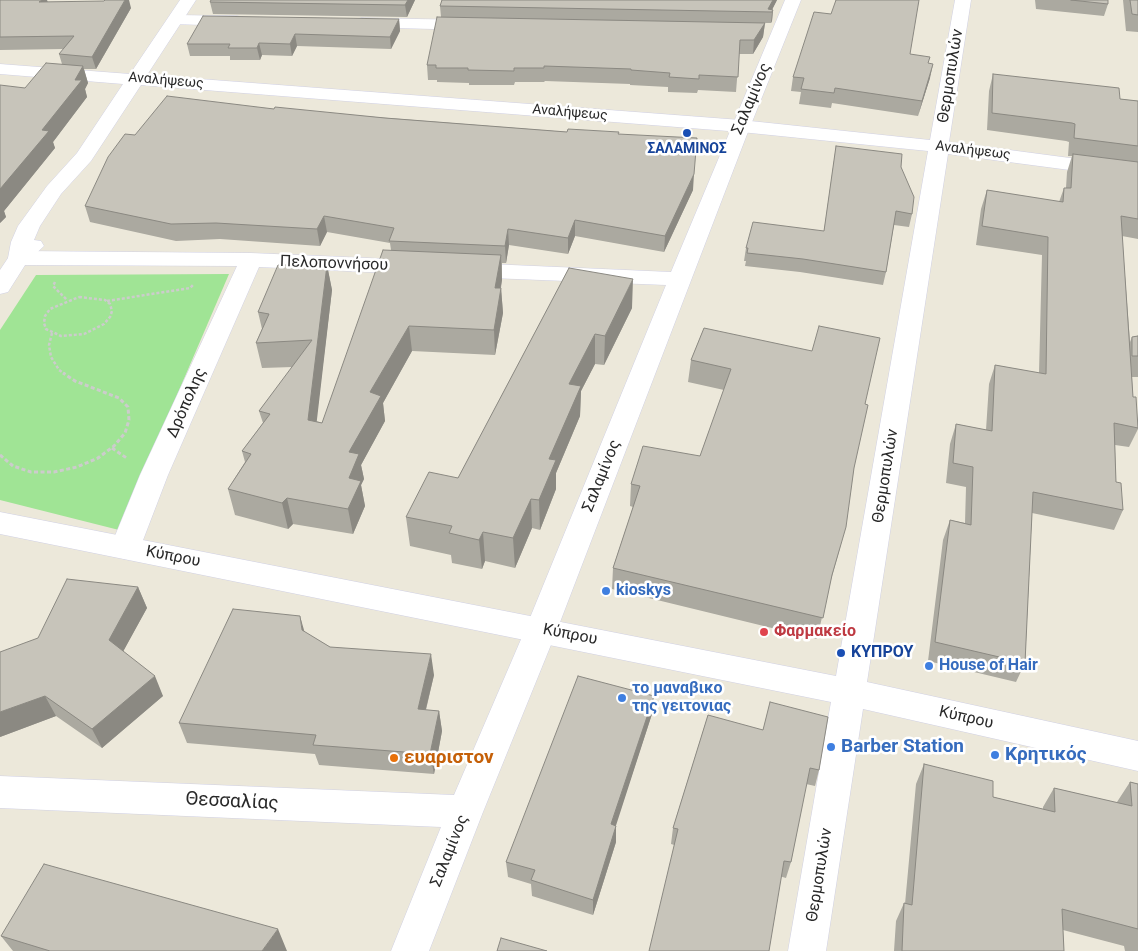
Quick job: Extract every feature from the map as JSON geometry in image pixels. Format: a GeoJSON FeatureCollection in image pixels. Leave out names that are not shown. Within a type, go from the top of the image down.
{"type":"FeatureCollection","features":[{"type":"Feature","properties":{"kind":"street"},"geometry":{"type":"LineString","coordinates":[[0,287],[19,258],[52,226],[71,190],[84,157],[177,20],[188,0]]}},
{"type":"Feature","properties":{"kind":"street","name":"Σαλαμίνος"},"geometry":{"type":"LineString","coordinates":[[410,951],[465,812],[541,630],[740,126],[771,29],[793,0]]}},
{"type":"Feature","properties":{"kind":"street","name":"Θερμοπυλών"},"geometry":{"type":"LineString","coordinates":[[807,951],[963,0]]}},
{"type":"Feature","properties":{"kind":"street"},"geometry":{"type":"LineString","coordinates":[[177,20],[256,21]]}},
{"type":"Feature","properties":{"kind":"street"},"geometry":{"type":"LineString","coordinates":[[345,23],[484,25]]}},
{"type":"Feature","properties":{"kind":"street","name":"Αναλήψεως"},"geometry":{"type":"LineString","coordinates":[[0,69],[740,126],[939,147],[1138,173]]}},
{"type":"Feature","properties":{"kind":"street","name":"Πελοποννήσου"},"geometry":{"type":"LineString","coordinates":[[19,258],[220,259],[679,279]]}},
{"type":"Feature","properties":{"kind":"street","name":"Δρόπολης"},"geometry":{"type":"LineString","coordinates":[[125,548],[154,475],[251,260]]}},
{"type":"Feature","properties":{"kind":"street","name":"Κύπρου"},"geometry":{"type":"LineString","coordinates":[[0,523],[850,692],[1138,756]]}},
{"type":"Feature","properties":{"kind":"street","name":"Θεσσαλίας"},"geometry":{"type":"LineString","coordinates":[[0,792],[465,812]]}},
{"type":"Feature","properties":{"kind":"path"},"geometry":{"type":"LineString","coordinates":[[107,302],[112,311],[110,317],[95,330],[72,336],[52,333],[46,329],[44,323],[45,316],[59,304],[69,300],[89,297],[107,302],[126,297],[190,288],[220,259]]}},
{"type":"Feature","properties":{"kind":"path"},"geometry":{"type":"LineString","coordinates":[[0,456],[13,466],[31,472],[54,472],[78,467],[98,458],[114,446],[125,433],[129,420],[128,407],[119,398],[75,381],[60,370],[51,357],[49,345],[52,333]]}},
{"type":"Feature","properties":{"kind":"green space"},"geometry":{"type":"Polygon","coordinates":[[[229,274],[119,530],[0,500],[0,330],[36,275],[229,274]]]}},
{"type":"Feature","properties":{"kind":"building"},"geometry":{"type":"Polygon","coordinates":[[[0,0],[42,0],[39,2],[125,0],[92,57],[59,54],[74,36],[0,37],[0,0]]]}},
{"type":"Feature","properties":{"kind":"building"},"geometry":{"type":"Polygon","coordinates":[[[211,0],[408,0],[405,5],[210,2],[211,0]]]}},
{"type":"Feature","properties":{"kind":"building"},"geometry":{"type":"Polygon","coordinates":[[[442,0],[773,0],[768,9],[773,10],[772,12],[440,6],[442,0]]]}},
{"type":"Feature","properties":{"kind":"building"},"geometry":{"type":"Polygon","coordinates":[[[836,0],[919,0],[910,54],[930,57],[928,63],[933,64],[922,101],[835,88],[834,93],[801,89],[804,78],[793,77],[814,12],[831,14],[836,0]]]}},
{"type":"Feature","properties":{"kind":"building"},"geometry":{"type":"Polygon","coordinates":[[[1071,0],[1108,0],[1108,4],[1071,0]]]}},
{"type":"Feature","properties":{"kind":"building"},"geometry":{"type":"Polygon","coordinates":[[[1130,0],[1138,0],[1138,15],[1132,14],[1130,0]]]}},
{"type":"Feature","properties":{"kind":"building"},"geometry":{"type":"Polygon","coordinates":[[[203,16],[399,19],[390,37],[295,34],[290,44],[259,43],[257,48],[228,48],[230,44],[187,44],[203,16]]]}},
{"type":"Feature","properties":{"kind":"building"},"geometry":{"type":"Polygon","coordinates":[[[437,17],[765,23],[754,40],[740,40],[738,77],[699,75],[699,79],[669,77],[670,73],[631,69],[544,66],[544,68],[514,68],[514,71],[436,68],[436,65],[427,65],[437,17]]]}},
{"type":"Feature","properties":{"kind":"building"},"geometry":{"type":"Polygon","coordinates":[[[46,63],[83,66],[75,80],[82,80],[42,130],[49,131],[0,189],[0,85],[25,88],[46,63]]]}},
{"type":"Feature","properties":{"kind":"building"},"geometry":{"type":"Polygon","coordinates":[[[993,74],[1119,88],[1120,99],[1138,101],[1138,146],[1074,138],[1075,124],[1072,123],[992,113],[993,74]]]}},
{"type":"Feature","properties":{"kind":"building"},"geometry":{"type":"Polygon","coordinates":[[[167,96],[274,109],[275,107],[385,118],[567,132],[568,129],[619,132],[618,134],[697,138],[694,174],[665,236],[575,220],[568,238],[508,229],[505,246],[389,241],[394,228],[324,216],[317,229],[216,223],[171,224],[85,206],[108,157],[125,134],[135,135],[167,96]]]}},
{"type":"Feature","properties":{"kind":"building"},"geometry":{"type":"Polygon","coordinates":[[[836,146],[902,154],[901,167],[914,197],[912,214],[896,211],[886,272],[803,259],[747,253],[748,248],[746,248],[753,222],[824,231],[836,146]]]}},
{"type":"Feature","properties":{"kind":"building"},"geometry":{"type":"Polygon","coordinates":[[[1073,154],[1138,162],[1138,219],[1121,216],[1133,397],[1136,397],[1138,428],[1114,423],[1116,482],[1121,483],[1123,510],[1033,492],[1025,663],[935,642],[950,520],[971,525],[973,467],[953,463],[956,424],[992,431],[995,365],[1046,374],[1048,237],[982,226],[987,190],[1063,202],[1064,188],[1071,188],[1073,154]]]}},
{"type":"Feature","properties":{"kind":"building"},"geometry":{"type":"Polygon","coordinates":[[[383,250],[501,255],[495,288],[501,288],[494,330],[409,326],[370,392],[381,396],[349,452],[359,454],[349,478],[361,481],[348,509],[287,498],[282,503],[228,489],[251,454],[242,451],[270,414],[259,411],[312,340],[256,343],[269,314],[258,312],[278,265],[327,265],[308,420],[322,423],[383,250]]]}},
{"type":"Feature","properties":{"kind":"building"},"geometry":{"type":"Polygon","coordinates":[[[569,268],[633,279],[605,336],[595,334],[569,384],[581,386],[549,459],[556,460],[539,500],[531,499],[513,538],[483,532],[479,540],[449,533],[452,526],[406,517],[429,472],[458,478],[569,268]]]}},
{"type":"Feature","properties":{"kind":"building"},"geometry":{"type":"Polygon","coordinates":[[[819,326],[880,338],[865,404],[868,405],[854,468],[846,527],[832,575],[823,618],[613,568],[640,486],[631,484],[643,446],[700,456],[731,369],[691,360],[704,328],[812,351],[819,326]]]}},
{"type":"Feature","properties":{"kind":"building"},"geometry":{"type":"Polygon","coordinates":[[[1138,336],[1138,356],[1132,356],[1132,337],[1138,336]]]}},
{"type":"Feature","properties":{"kind":"building"},"geometry":{"type":"Polygon","coordinates":[[[67,579],[138,587],[109,640],[155,676],[92,729],[45,696],[0,712],[0,652],[38,638],[67,579]]]}},
{"type":"Feature","properties":{"kind":"building"},"geometry":{"type":"Polygon","coordinates":[[[233,609],[300,616],[302,630],[330,647],[431,654],[418,709],[439,711],[430,754],[313,745],[316,735],[179,723],[233,609]]]}},
{"type":"Feature","properties":{"kind":"building"},"geometry":{"type":"Polygon","coordinates":[[[578,676],[654,696],[611,824],[616,826],[593,900],[531,880],[535,870],[506,862],[578,676]]]}},
{"type":"Feature","properties":{"kind":"building"},"geometry":{"type":"Polygon","coordinates":[[[770,702],[828,717],[819,770],[810,768],[791,862],[784,861],[769,951],[649,951],[678,829],[673,828],[708,715],[763,730],[770,702]]]}},
{"type":"Feature","properties":{"kind":"building"},"geometry":{"type":"Polygon","coordinates":[[[924,764],[993,781],[993,797],[1055,812],[1054,788],[1132,806],[1130,782],[1138,784],[1138,929],[1062,909],[1064,951],[902,951],[904,903],[912,905],[924,764]]]}},
{"type":"Feature","properties":{"kind":"building"},"geometry":{"type":"Polygon","coordinates":[[[44,864],[278,929],[262,951],[50,951],[1,936],[44,864]]]}},
{"type":"Feature","properties":{"kind":"building"},"geometry":{"type":"Polygon","coordinates":[[[501,938],[547,951],[497,951],[501,938]]]}},
{"type":"Feature","properties":{"kind":"place","name":"ΣΑΛΑΜΙΝΟΣ"},"geometry":{"type":"Point","coordinates":[687,133]}},
{"type":"Feature","properties":{"kind":"place","name":"kioskys"},"geometry":{"type":"Point","coordinates":[606,591]}},
{"type":"Feature","properties":{"kind":"place","name":"Φαρμακείο"},"geometry":{"type":"Point","coordinates":[764,632]}},
{"type":"Feature","properties":{"kind":"place","name":"ΚΥΠΡΟΥ"},"geometry":{"type":"Point","coordinates":[841,653]}},
{"type":"Feature","properties":{"kind":"place","name":"House of Hair"},"geometry":{"type":"Point","coordinates":[929,666]}},
{"type":"Feature","properties":{"kind":"place","name":"το μαναβικο της γειτονιας"},"geometry":{"type":"Point","coordinates":[622,698]}},
{"type":"Feature","properties":{"kind":"place","name":"Barber Station"},"geometry":{"type":"Point","coordinates":[831,747]}},
{"type":"Feature","properties":{"kind":"place","name":"Κρητικός"},"geometry":{"type":"Point","coordinates":[995,755]}},
{"type":"Feature","properties":{"kind":"place","name":"ευαριστον"},"geometry":{"type":"Point","coordinates":[394,758]}}]}
